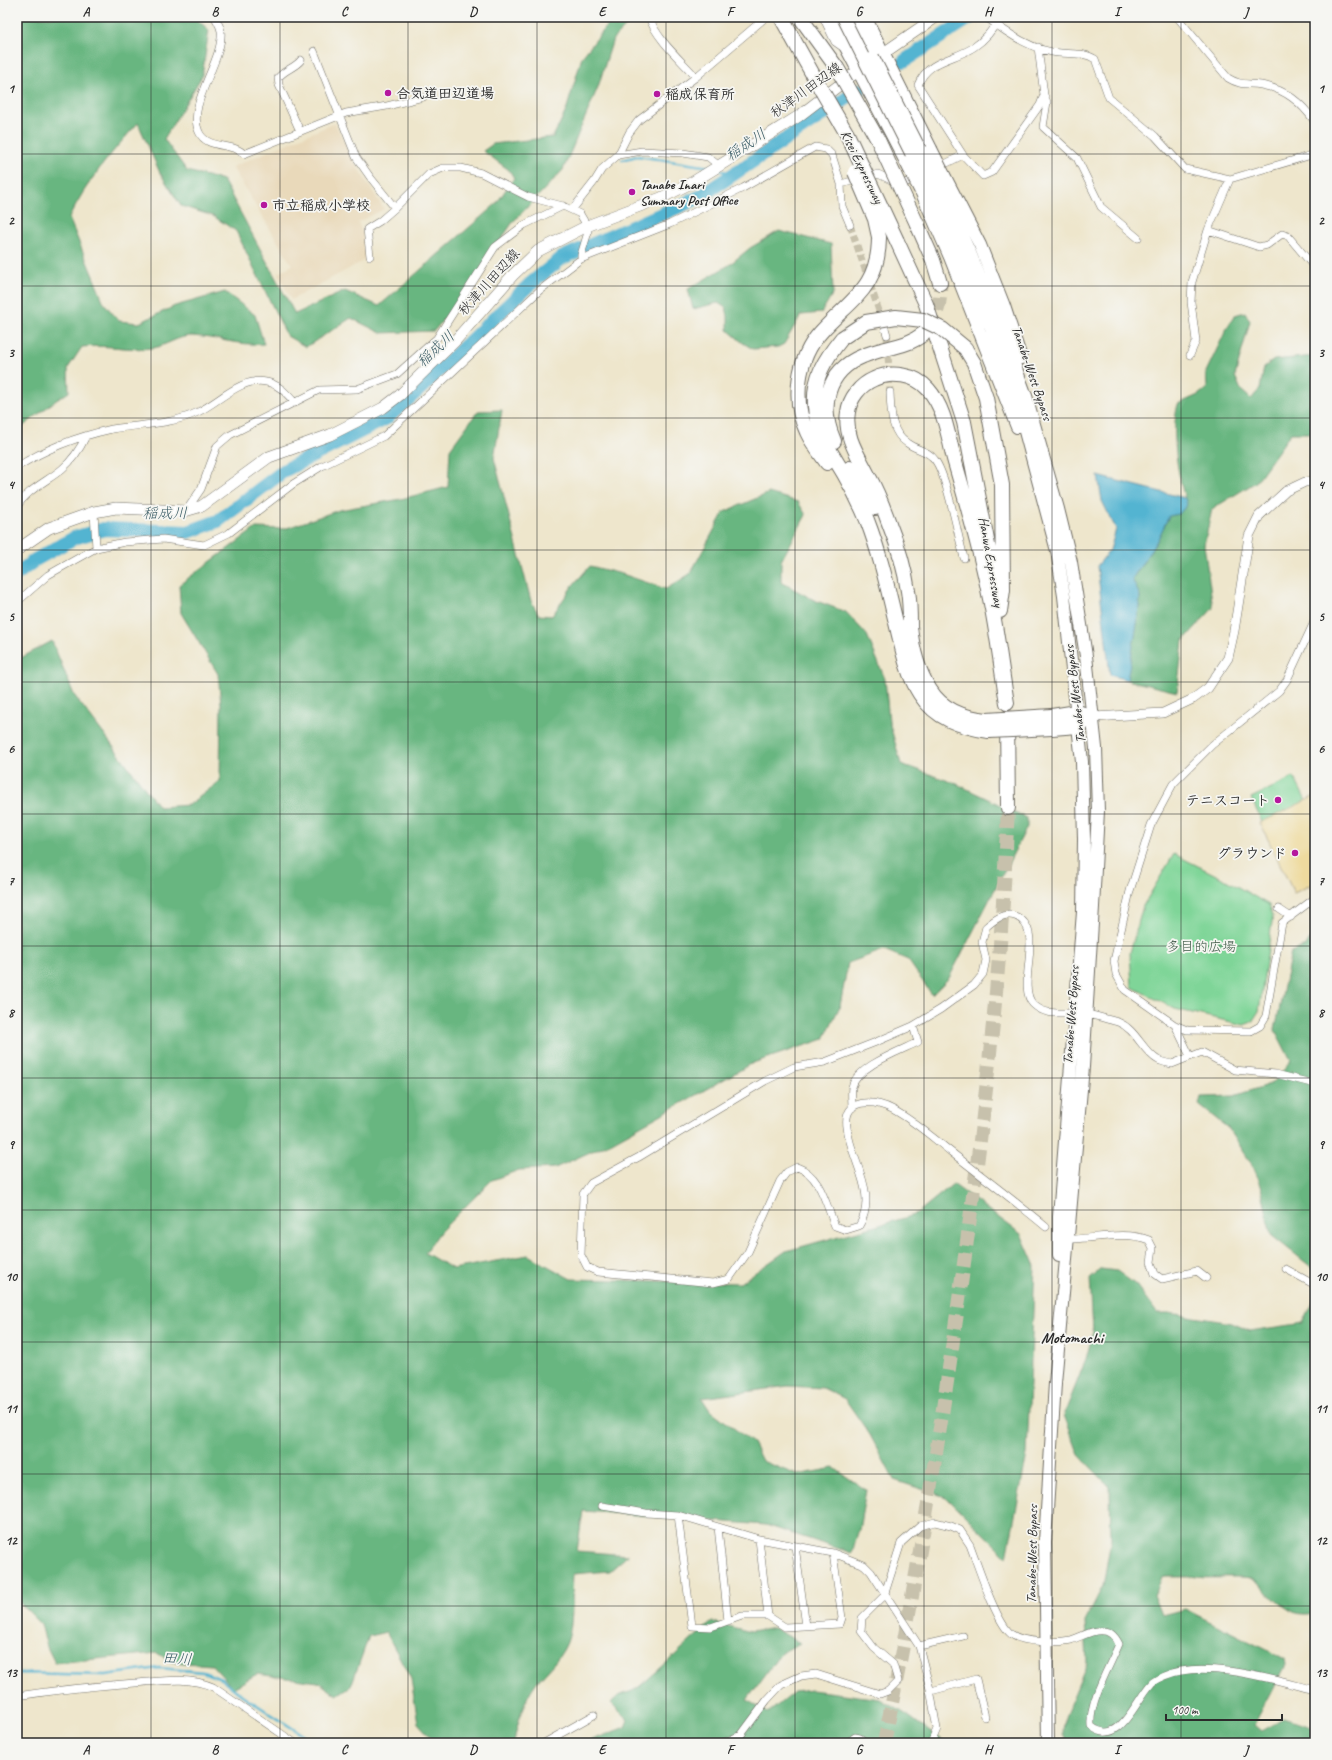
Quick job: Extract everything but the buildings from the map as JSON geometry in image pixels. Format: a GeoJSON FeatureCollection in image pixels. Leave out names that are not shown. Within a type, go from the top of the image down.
{"type":"FeatureCollection","features":[{"type":"Feature","properties":{"kind":"highway","name":"Kisei Expressway"},"geometry":{"type":"LineString","coordinates":[[780,17],[847,134],[926,304],[933,323]]}},
{"type":"Feature","properties":{"kind":"highway"},"geometry":{"type":"LineString","coordinates":[[800,17],[841,75],[878,140],[933,260],[940,283]]}},
{"type":"Feature","properties":{"kind":"highway"},"geometry":{"type":"LineString","coordinates":[[830,17],[849,51],[871,61]]}},
{"type":"Feature","properties":{"kind":"highway"},"geometry":{"type":"LineString","coordinates":[[843,17],[931,149],[933,185]]}},
{"type":"Feature","properties":{"kind":"highway"},"geometry":{"type":"LineString","coordinates":[[853,17],[871,61],[906,162],[933,185]]}},
{"type":"Feature","properties":{"kind":"highway"},"geometry":{"type":"LineString","coordinates":[[865,17],[871,61]]}},
{"type":"Feature","properties":{"kind":"highway","name":"Tanabe-West Bypass"},"geometry":{"type":"LineString","coordinates":[[871,61],[933,185],[970,253],[1009,350],[1026,396],[1058,509],[1071,562],[1094,717],[1098,811],[1080,1014]]}},
{"type":"Feature","properties":{"kind":"highway"},"geometry":{"type":"LineString","coordinates":[[822,91],[833,123],[875,220],[879,237],[879,252],[876,268],[867,284],[820,333],[805,354],[799,389],[800,412],[807,432],[820,453],[858,503]]}},
{"type":"Feature","properties":{"kind":"highway","name":"Tanabe-West Bypass"},"geometry":{"type":"LineString","coordinates":[[933,185],[950,257],[1043,493],[1057,551],[1064,596],[1082,762],[1084,839],[1080,1014],[1083,1068],[1056,1366],[1045,1542],[1048,1743]]}},
{"type":"Feature","properties":{"kind":"highway"},"geometry":{"type":"LineString","coordinates":[[1000,611],[1003,590],[1002,485],[986,398],[974,362],[965,348],[942,329],[923,320],[896,317],[866,322],[842,338],[828,355],[819,372],[815,387],[815,406],[819,430],[845,476],[867,520],[880,562],[909,672],[920,694],[931,708],[949,721],[969,728],[1052,722],[1094,717]]}},
{"type":"Feature","properties":{"kind":"highway","name":"Hanwa Expressway"},"geometry":{"type":"LineString","coordinates":[[933,323],[967,437],[989,546],[1000,611],[1007,703],[1008,808]]}},
{"type":"Feature","properties":{"kind":"highway"},"geometry":{"type":"LineString","coordinates":[[910,616],[883,524],[876,509],[837,447],[828,427],[826,407],[829,390],[836,377],[848,364],[862,356],[902,345],[917,339],[923,334]]}},
{"type":"Feature","properties":{"kind":"highway"},"geometry":{"type":"LineString","coordinates":[[988,726],[958,715],[945,706],[932,693],[917,664],[912,644],[909,591],[891,526],[869,476],[854,452],[848,430],[848,412],[853,398],[860,388],[869,381],[889,375],[908,377],[923,384],[930,391],[942,412],[990,594],[1007,703]]}},
{"type":"Feature","properties":{"kind":"main road","name":"秋津川田辺線"},"geometry":{"type":"LineString","coordinates":[[17,550],[49,528],[94,517],[116,508],[185,512],[202,506],[269,457],[330,435],[383,408],[400,395],[454,342],[512,276],[538,251],[676,192],[799,116],[871,61],[936,17]]}},
{"type":"Feature","properties":{"kind":"street"},"geometry":{"type":"LineString","coordinates":[[215,17],[221,32],[219,47],[197,109],[198,132],[206,140],[222,146],[240,150],[244,154],[346,112],[387,106],[423,97]]}},
{"type":"Feature","properties":{"kind":"street"},"geometry":{"type":"LineString","coordinates":[[649,17],[652,26],[661,38],[696,77]]}},
{"type":"Feature","properties":{"kind":"street"},"geometry":{"type":"LineString","coordinates":[[572,210],[594,182],[602,169],[618,155],[628,134],[639,120],[696,77],[765,17]]}},
{"type":"Feature","properties":{"kind":"street"},"geometry":{"type":"LineString","coordinates":[[823,17],[835,42],[849,51]]}},
{"type":"Feature","properties":{"kind":"street"},"geometry":{"type":"LineString","coordinates":[[1177,17],[1228,78],[1238,84],[1260,85],[1276,88],[1304,106],[1315,122]]}},
{"type":"Feature","properties":{"kind":"street"},"geometry":{"type":"LineString","coordinates":[[986,18],[998,20],[1038,47],[1052,52],[1089,56],[1095,59],[1109,98],[1155,136],[1185,169],[1230,179],[1315,154]]}},
{"type":"Feature","properties":{"kind":"street"},"geometry":{"type":"LineString","coordinates":[[998,20],[988,36],[972,48],[943,59],[921,77],[918,85],[963,155],[984,176],[992,172],[1040,105],[1044,95]]}},
{"type":"Feature","properties":{"kind":"street"},"geometry":{"type":"LineString","coordinates":[[1038,47],[1044,95],[1047,102],[1043,127],[1077,158],[1101,207],[1138,238]]}},
{"type":"Feature","properties":{"kind":"street"},"geometry":{"type":"LineString","coordinates":[[314,51],[341,115],[356,157],[395,208]]}},
{"type":"Feature","properties":{"kind":"street"},"geometry":{"type":"LineString","coordinates":[[300,131],[279,84],[278,78],[282,73],[297,65],[301,60]]}},
{"type":"Feature","properties":{"kind":"street"},"geometry":{"type":"LineString","coordinates":[[17,602],[48,575],[96,544],[163,539],[204,545],[229,533],[293,484],[316,469],[384,436],[540,290],[581,257],[670,224],[743,188],[815,147],[826,148],[832,155],[841,184],[842,206],[850,225]]}},
{"type":"Feature","properties":{"kind":"street"},"geometry":{"type":"LineString","coordinates":[[618,155],[642,151],[683,153],[708,157],[718,165]]}},
{"type":"Feature","properties":{"kind":"street"},"geometry":{"type":"LineString","coordinates":[[841,184],[878,174],[893,181],[905,183],[963,155]]}},
{"type":"Feature","properties":{"kind":"street"},"geometry":{"type":"LineString","coordinates":[[370,256],[367,229],[380,221],[395,208],[429,174],[443,168],[461,168],[481,173],[528,197],[563,206],[580,214],[587,229],[581,257]]}},
{"type":"Feature","properties":{"kind":"street"},"geometry":{"type":"LineString","coordinates":[[1190,356],[1196,341],[1191,302],[1192,282],[1208,230],[1230,179]]}},
{"type":"Feature","properties":{"kind":"street"},"geometry":{"type":"LineString","coordinates":[[185,512],[201,489],[217,446],[230,435],[319,390],[357,389],[397,374],[437,338],[495,247],[524,225],[563,206]]}},
{"type":"Feature","properties":{"kind":"street"},"geometry":{"type":"LineString","coordinates":[[1208,230],[1259,247],[1266,245],[1282,234],[1288,236],[1305,254],[1315,268]]}},
{"type":"Feature","properties":{"kind":"street"},"geometry":{"type":"LineString","coordinates":[[880,314],[887,335]]}},
{"type":"Feature","properties":{"kind":"street"},"geometry":{"type":"LineString","coordinates":[[17,467],[64,444],[86,436],[113,429],[181,419],[200,412],[232,391],[249,384],[266,382],[282,388],[295,403]]}},
{"type":"Feature","properties":{"kind":"street"},"geometry":{"type":"LineString","coordinates":[[890,392],[893,422],[898,433],[907,443],[922,449],[935,460],[942,474],[964,558]]}},
{"type":"Feature","properties":{"kind":"street"},"geometry":{"type":"LineString","coordinates":[[17,507],[19,503],[35,488],[62,469],[77,454],[86,436]]}},
{"type":"Feature","properties":{"kind":"street"},"geometry":{"type":"LineString","coordinates":[[1094,717],[1163,713],[1193,699],[1208,688],[1228,658],[1234,631],[1249,536],[1259,516],[1271,503],[1286,491],[1305,482],[1315,481]]}},
{"type":"Feature","properties":{"kind":"street"},"geometry":{"type":"LineString","coordinates":[[94,517],[96,544]]}},
{"type":"Feature","properties":{"kind":"street"},"geometry":{"type":"LineString","coordinates":[[1291,917],[1279,909],[1282,923],[1266,1016],[1260,1026],[1251,1030],[1187,1030],[1175,1025],[1125,990],[1116,974],[1114,961],[1130,891],[1151,825],[1173,784],[1212,745],[1279,691],[1287,680],[1315,620]]}},
{"type":"Feature","properties":{"kind":"street"},"geometry":{"type":"LineString","coordinates":[[1282,923],[1315,898]]}},
{"type":"Feature","properties":{"kind":"street"},"geometry":{"type":"LineString","coordinates":[[1046,1227],[906,1117],[877,1103],[862,1102],[852,1108],[848,1114],[846,1126],[862,1173],[866,1198],[866,1212],[859,1226],[846,1230],[835,1226],[825,1198],[813,1177],[797,1167],[787,1172],[780,1181],[748,1252],[729,1279],[713,1283],[667,1280],[598,1272],[587,1267],[581,1254],[583,1194],[591,1183],[639,1157],[765,1081],[794,1067],[825,1062],[913,1026],[941,1009],[974,985],[983,974],[986,960],[982,942],[986,927],[1002,916],[1012,915],[1020,918],[1027,929],[1030,940],[1027,991],[1032,1003],[1041,1010],[1053,1014],[1080,1014],[1119,1023],[1133,1033],[1157,1059],[1172,1064],[1202,1052],[1235,1070],[1276,1074],[1315,1084]]}},
{"type":"Feature","properties":{"kind":"street"},"geometry":{"type":"LineString","coordinates":[[1175,1025],[1190,1056]]}},
{"type":"Feature","properties":{"kind":"street"},"geometry":{"type":"LineString","coordinates":[[852,1108],[852,1086],[860,1073],[877,1062],[918,1042],[913,1026]]}},
{"type":"Feature","properties":{"kind":"street"},"geometry":{"type":"LineString","coordinates":[[1074,1239],[1132,1236],[1143,1237],[1150,1240],[1153,1248],[1151,1262],[1154,1274],[1162,1279],[1197,1271],[1206,1278]]}},
{"type":"Feature","properties":{"kind":"street"},"geometry":{"type":"LineString","coordinates":[[1286,1269],[1315,1285]]}},
{"type":"Feature","properties":{"kind":"street"},"geometry":{"type":"LineString","coordinates":[[602,1506],[646,1513],[678,1515],[759,1539],[833,1553],[864,1565],[871,1572],[884,1596],[919,1646],[930,1689],[937,1729],[931,1743]]}},
{"type":"Feature","properties":{"kind":"street"},"geometry":{"type":"LineString","coordinates":[[678,1515],[692,1626],[711,1627],[742,1616],[768,1616],[785,1627],[840,1624],[842,1618],[833,1553]]}},
{"type":"Feature","properties":{"kind":"street"},"geometry":{"type":"LineString","coordinates":[[723,1743],[741,1735],[767,1700],[781,1685],[801,1676],[816,1674],[880,1694],[888,1691],[898,1681],[893,1664],[874,1648],[861,1631],[862,1618],[884,1596],[897,1551],[906,1537],[920,1526],[929,1523],[943,1524],[960,1530],[970,1546],[1005,1627],[1019,1638],[1056,1642],[1104,1631],[1113,1635],[1118,1644],[1094,1700],[1090,1714],[1091,1726],[1098,1731],[1109,1733],[1119,1728],[1152,1682],[1170,1674],[1197,1670],[1240,1672],[1315,1690]]}},
{"type":"Feature","properties":{"kind":"street"},"geometry":{"type":"LineString","coordinates":[[718,1527],[728,1621]]}},
{"type":"Feature","properties":{"kind":"street"},"geometry":{"type":"LineString","coordinates":[[759,1539],[768,1616]]}},
{"type":"Feature","properties":{"kind":"street"},"geometry":{"type":"LineString","coordinates":[[795,1546],[806,1626]]}},
{"type":"Feature","properties":{"kind":"street"},"geometry":{"type":"LineString","coordinates":[[919,1646],[964,1636]]}},
{"type":"Feature","properties":{"kind":"street"},"geometry":{"type":"LineString","coordinates":[[17,1696],[91,1686],[184,1679],[201,1682],[213,1687],[295,1743]]}},
{"type":"Feature","properties":{"kind":"street"},"geometry":{"type":"LineString","coordinates":[[931,1691],[976,1679],[985,1717]]}},
{"type":"Feature","properties":{"kind":"street"},"geometry":{"type":"LineString","coordinates":[[544,1743],[594,1715]]}},
{"type":"Feature","properties":{"kind":"street"},"geometry":{"type":"LineString","coordinates":[[847,1743],[855,1737],[860,1738],[867,1743]]}},
{"type":"Feature","properties":{"kind":"shaded area"},"geometry":{"type":"Polygon","coordinates":[[[335,123],[353,160],[384,209],[358,222],[366,241],[365,260],[291,300],[278,273],[292,265],[232,167],[335,123]]]}},
{"type":"Feature","properties":{"kind":"green space"},"geometry":{"type":"Polygon","coordinates":[[[17,17],[194,17],[209,30],[202,76],[164,139],[187,171],[223,180],[295,314],[345,291],[379,306],[496,204],[514,178],[509,170],[483,151],[493,144],[553,137],[566,111],[582,57],[614,17],[635,17],[613,39],[598,87],[563,170],[513,222],[462,297],[434,331],[381,333],[351,318],[306,347],[287,336],[236,231],[213,216],[181,206],[160,173],[138,123],[91,180],[69,218],[104,303],[119,321],[139,323],[175,306],[225,292],[255,315],[264,344],[246,344],[186,336],[153,348],[144,349],[100,346],[82,347],[68,368],[69,392],[55,401],[17,431],[17,17]]]}},
{"type":"Feature","properties":{"kind":"green space"},"geometry":{"type":"Polygon","coordinates":[[[779,231],[831,244],[833,293],[821,313],[801,315],[784,344],[778,347],[753,349],[743,343],[728,330],[728,316],[726,308],[718,303],[693,309],[688,289],[729,265],[750,248],[779,231]]]}},
{"type":"Feature","properties":{"kind":"green space"},"geometry":{"type":"Polygon","coordinates":[[[1245,312],[1250,321],[1235,376],[1241,390],[1251,399],[1260,389],[1264,367],[1274,360],[1315,356],[1315,433],[1291,433],[1256,482],[1212,509],[1204,545],[1213,608],[1183,641],[1177,692],[1127,680],[1137,624],[1140,596],[1132,579],[1156,543],[1169,516],[1179,514],[1187,505],[1176,455],[1175,428],[1178,404],[1198,395],[1207,388],[1206,372],[1228,326],[1235,315],[1245,312]]]}},
{"type":"Feature","properties":{"kind":"green space"},"geometry":{"type":"Polygon","coordinates":[[[502,410],[494,458],[531,601],[539,615],[552,616],[573,585],[590,566],[622,574],[666,589],[690,574],[724,512],[769,493],[798,502],[806,515],[781,561],[781,582],[814,600],[846,612],[867,635],[885,679],[889,721],[901,764],[957,784],[1027,818],[1027,827],[949,978],[932,995],[908,960],[884,950],[848,963],[840,1006],[824,1039],[753,1063],[612,1142],[555,1168],[519,1170],[492,1180],[440,1232],[425,1253],[453,1269],[528,1255],[571,1279],[740,1283],[786,1251],[915,1215],[953,1184],[1021,1234],[1035,1266],[1027,1454],[1007,1557],[946,1497],[894,1480],[870,1435],[845,1399],[823,1388],[788,1386],[702,1398],[709,1409],[753,1443],[762,1461],[797,1475],[834,1468],[866,1490],[859,1530],[852,1553],[766,1525],[583,1511],[577,1551],[628,1555],[610,1571],[573,1574],[571,1622],[567,1643],[560,1655],[536,1683],[528,1696],[519,1719],[514,1743],[436,1743],[418,1723],[411,1679],[386,1632],[369,1636],[351,1686],[337,1695],[318,1682],[257,1674],[233,1688],[212,1665],[172,1662],[157,1653],[55,1663],[47,1647],[41,1624],[17,1600],[17,660],[52,641],[74,695],[159,807],[189,805],[220,781],[221,704],[218,674],[181,613],[179,585],[256,528],[284,529],[339,510],[401,499],[448,487],[450,449],[478,411],[502,410]]]}},
{"type":"Feature","properties":{"kind":"green space","name":"テニスコート"},"geometry":{"type":"Polygon","coordinates":[[[1294,777],[1306,801],[1262,822],[1251,798],[1294,777]]]}},
{"type":"Feature","properties":{"kind":"green space","name":"多目的広場"},"geometry":{"type":"Polygon","coordinates":[[[1174,854],[1226,880],[1269,905],[1273,915],[1259,1011],[1252,1022],[1244,1025],[1175,1009],[1132,987],[1130,953],[1143,906],[1174,854]]]}},
{"type":"Feature","properties":{"kind":"green space"},"geometry":{"type":"Polygon","coordinates":[[[1315,932],[1315,1270],[1271,1235],[1262,1191],[1251,1163],[1229,1129],[1199,1105],[1201,1097],[1234,1096],[1273,1083],[1291,1061],[1275,1030],[1291,952],[1306,946],[1315,932]]]}},
{"type":"Feature","properties":{"kind":"green space"},"geometry":{"type":"Polygon","coordinates":[[[1101,1269],[1117,1271],[1136,1285],[1157,1313],[1169,1313],[1232,1323],[1250,1331],[1303,1323],[1313,1302],[1315,1293],[1315,1613],[1304,1614],[1287,1609],[1258,1584],[1250,1578],[1245,1577],[1166,1577],[1162,1578],[1154,1595],[1162,1615],[1185,1609],[1284,1659],[1285,1665],[1254,1725],[1261,1731],[1284,1718],[1315,1728],[1315,1743],[1068,1743],[1063,1735],[1064,1718],[1087,1664],[1085,1621],[1103,1586],[1111,1540],[1110,1487],[1079,1455],[1064,1415],[1086,1359],[1093,1332],[1090,1278],[1101,1269]]]}},
{"type":"Feature","properties":{"kind":"green space"},"geometry":{"type":"Polygon","coordinates":[[[712,1622],[751,1632],[774,1628],[800,1643],[781,1653],[747,1700],[768,1713],[794,1692],[812,1690],[881,1699],[907,1715],[945,1743],[585,1743],[625,1727],[628,1720],[611,1703],[618,1697],[633,1691],[640,1686],[712,1622]]]}},
{"type":"Feature","properties":{"kind":"sand","name":"グラウンド"},"geometry":{"type":"Polygon","coordinates":[[[1315,796],[1315,883],[1294,893],[1260,823],[1315,796]]]}},
{"type":"Feature","properties":{"kind":"water"},"geometry":{"type":"Polygon","coordinates":[[[1098,476],[1185,498],[1187,505],[1179,514],[1169,516],[1158,539],[1132,579],[1140,596],[1137,624],[1127,680],[1110,675],[1097,566],[1110,550],[1116,529],[1102,501],[1098,476]]]}},
{"type":"Feature","properties":{"kind":"waterway","name":"稲成川"},"geometry":{"type":"LineString","coordinates":[[904,61],[971,17]]}},
{"type":"Feature","properties":{"kind":"waterway","name":"稲成川"},"geometry":{"type":"LineString","coordinates":[[17,574],[35,560],[74,538],[104,529],[188,532],[218,521],[285,470],[387,418],[422,387],[529,285],[562,258],[698,198],[859,90]]}},
{"type":"Feature","properties":{"kind":"waterway"},"geometry":{"type":"LineString","coordinates":[[622,160],[637,156],[710,167]]}},
{"type":"Feature","properties":{"kind":"waterway"},"geometry":{"type":"LineString","coordinates":[[720,170],[733,174]]}},
{"type":"Feature","properties":{"kind":"waterway","name":"田川"},"geometry":{"type":"LineString","coordinates":[[17,1673],[105,1675],[159,1668],[203,1672],[221,1679],[242,1695],[315,1743]]}},
{"type":"Feature","properties":{"kind":"tunnel"},"geometry":{"type":"LineString","coordinates":[[850,225],[880,314]]}},
{"type":"Feature","properties":{"kind":"tunnel"},"geometry":{"type":"LineString","coordinates":[[927,329],[937,312],[940,296],[940,283]]}},
{"type":"Feature","properties":{"kind":"tunnel"},"geometry":{"type":"LineString","coordinates":[[887,335],[890,392]]}},
{"type":"Feature","properties":{"kind":"tunnel"},"geometry":{"type":"LineString","coordinates":[[884,1743],[934,1466],[971,1207],[983,1115],[997,977],[1008,808]]}},
{"type":"Feature","properties":{"kind":"place","name":"合気道田辺道場"},"geometry":{"type":"Point","coordinates":[388,93]}},
{"type":"Feature","properties":{"kind":"place","name":"稲成保育所"},"geometry":{"type":"Point","coordinates":[657,94]}},
{"type":"Feature","properties":{"kind":"place","name":"Tanabe Inari Summary Post Office"},"geometry":{"type":"Point","coordinates":[632,192]}},
{"type":"Feature","properties":{"kind":"place","name":"市立稲成小学校"},"geometry":{"type":"Point","coordinates":[264,205]}},
{"type":"Feature","properties":{"kind":"place","name":"テニスコート"},"geometry":{"type":"Point","coordinates":[1278,800]}},
{"type":"Feature","properties":{"kind":"place","name":"グラウンド"},"geometry":{"type":"Point","coordinates":[1295,853]}},
{"type":"Feature","properties":{"kind":"district","name":"Motomachi"},"geometry":{"type":"Point","coordinates":[1072,1338]}}]}
